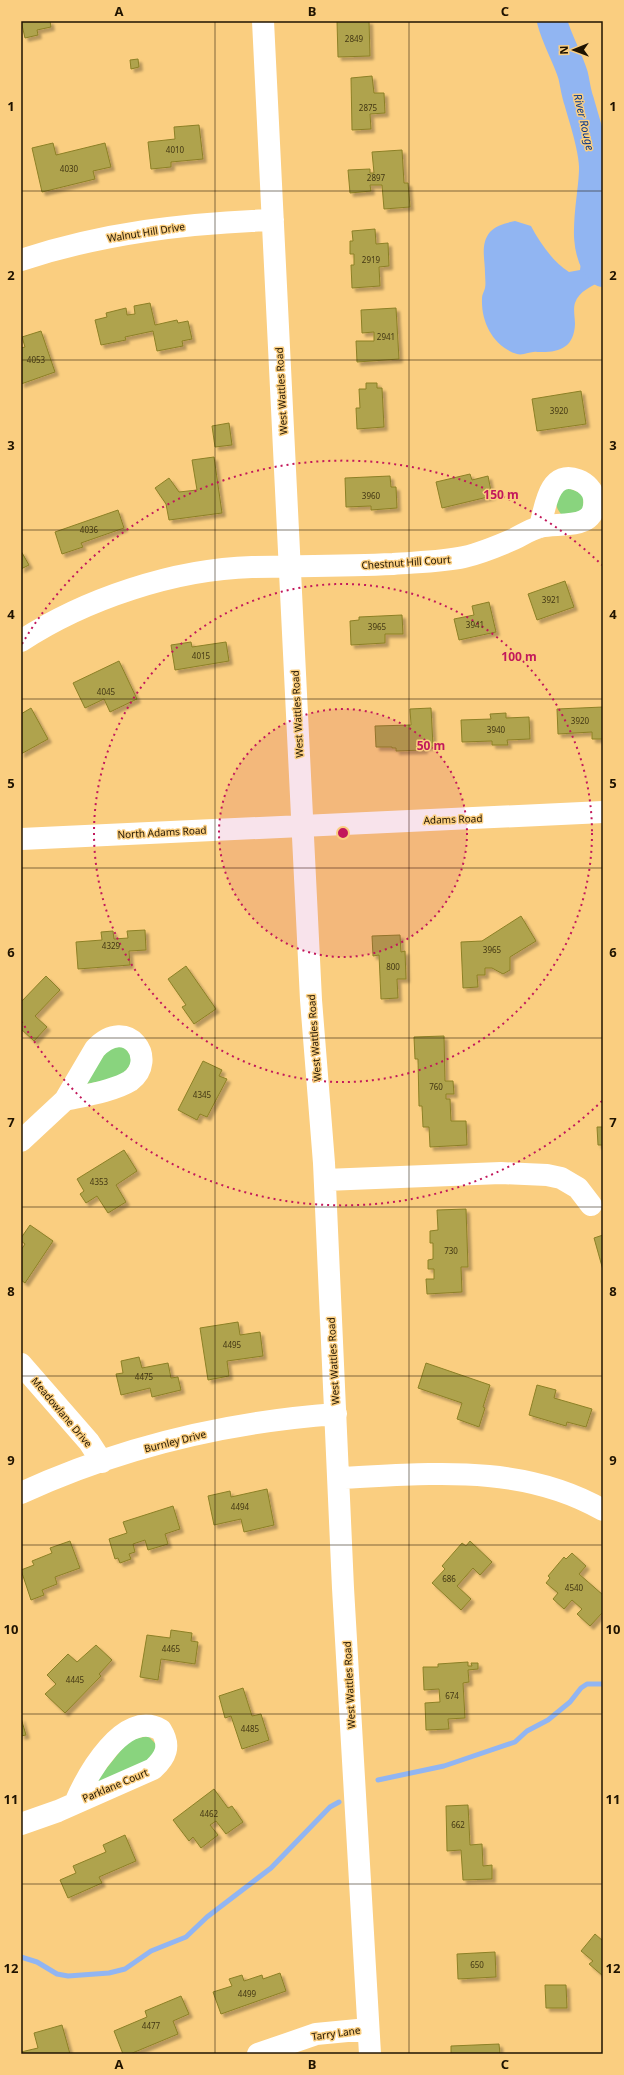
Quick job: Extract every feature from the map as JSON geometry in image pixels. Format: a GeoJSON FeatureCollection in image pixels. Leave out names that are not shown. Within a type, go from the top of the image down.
{"type":"FeatureCollection","features":[{"type":"Feature","properties":{"kind":"street","name":"West Wattles Road"},"geometry":{"type":"LineString","coordinates":[[263,21],[311,1000],[324,1180],[343,1588],[370,2054]]}},
{"type":"Feature","properties":{"kind":"street","name":"Walnut Hill Drive"},"geometry":{"type":"LineString","coordinates":[[21,260],[75,244],[158,229],[193,224],[273,220]]}},
{"type":"Feature","properties":{"kind":"street","name":"Chestnut Hill Court"},"geometry":{"type":"LineString","coordinates":[[21,641],[44,627],[89,606],[151,584],[220,570],[252,567],[371,565],[444,560],[487,550],[540,527]]}},
{"type":"Feature","properties":{"kind":"street","name":"Adams Road"},"geometry":{"type":"LineString","coordinates":[[302,826],[603,812]]}},
{"type":"Feature","properties":{"kind":"street","name":"North Adams Road"},"geometry":{"type":"LineString","coordinates":[[21,839],[302,826]]}},
{"type":"Feature","properties":{"kind":"street"},"geometry":{"type":"LineString","coordinates":[[21,1141],[64,1100]]}},
{"type":"Feature","properties":{"kind":"street"},"geometry":{"type":"LineString","coordinates":[[324,1180],[501,1174],[547,1175],[562,1178],[578,1188],[591,1205]]}},
{"type":"Feature","properties":{"kind":"street","name":"Meadowlane Drive"},"geometry":{"type":"LineString","coordinates":[[21,1364],[89,1442],[102,1462]]}},
{"type":"Feature","properties":{"kind":"street","name":"Burnley Drive"},"geometry":{"type":"LineString","coordinates":[[21,1493],[102,1462],[192,1435],[284,1419],[336,1414]]}},
{"type":"Feature","properties":{"kind":"street"},"geometry":{"type":"LineString","coordinates":[[339,1478],[427,1475],[518,1479],[548,1485],[580,1496],[603,1510]]}},
{"type":"Feature","properties":{"kind":"street","name":"Parklane Court"},"geometry":{"type":"LineString","coordinates":[[21,1824],[75,1802]]}},
{"type":"Feature","properties":{"kind":"street","name":"Tarry Lane"},"geometry":{"type":"LineString","coordinates":[[258,2054],[316,2034],[368,2029]]}},
{"type":"Feature","properties":{"kind":"green space"},"geometry":{"type":"Polygon","coordinates":[[[565,487],[584,494],[583,511],[562,515],[559,511],[556,504],[565,487]]]}},
{"type":"Feature","properties":{"kind":"green space"},"geometry":{"type":"Polygon","coordinates":[[[123,1045],[134,1060],[121,1077],[87,1084],[87,1081],[108,1049],[123,1045]]]}},
{"type":"Feature","properties":{"kind":"green space"},"geometry":{"type":"Polygon","coordinates":[[[148,1736],[157,1745],[155,1757],[94,1784],[129,1740],[148,1736]]]}},
{"type":"Feature","properties":{"kind":"water"},"geometry":{"type":"Polygon","coordinates":[[[515,221],[531,226],[547,252],[569,272],[580,270],[582,254],[594,261],[600,271],[602,281],[586,289],[574,305],[575,324],[572,339],[568,344],[558,350],[522,354],[509,351],[490,333],[484,317],[482,299],[485,288],[485,242],[490,232],[495,228],[515,221]]]}},
{"type":"Feature","properties":{"kind":"building"},"geometry":{"type":"Polygon","coordinates":[[[21,21],[50,21],[51,27],[37,30],[38,35],[25,38],[21,21]]]}},
{"type":"Feature","properties":{"kind":"building"},"geometry":{"type":"Polygon","coordinates":[[[337,21],[369,21],[370,56],[338,57],[337,21]]]}},
{"type":"Feature","properties":{"kind":"building"},"geometry":{"type":"Polygon","coordinates":[[[138,59],[139,67],[131,69],[130,60],[138,59]]]}},
{"type":"Feature","properties":{"kind":"building"},"geometry":{"type":"Polygon","coordinates":[[[372,76],[374,93],[384,93],[385,113],[370,114],[371,129],[352,130],[351,78],[372,76]]]}},
{"type":"Feature","properties":{"kind":"building"},"geometry":{"type":"Polygon","coordinates":[[[199,125],[203,159],[171,162],[171,167],[151,169],[148,142],[175,139],[174,127],[199,125]]]}},
{"type":"Feature","properties":{"kind":"building"},"geometry":{"type":"Polygon","coordinates":[[[53,143],[56,155],[105,143],[111,167],[93,171],[95,179],[42,192],[32,148],[53,143]]]}},
{"type":"Feature","properties":{"kind":"building"},"geometry":{"type":"Polygon","coordinates":[[[402,150],[404,183],[408,183],[410,207],[384,209],[382,185],[370,185],[371,191],[350,193],[348,170],[370,169],[370,173],[374,173],[372,152],[402,150]]]}},
{"type":"Feature","properties":{"kind":"building"},"geometry":{"type":"Polygon","coordinates":[[[375,229],[376,244],[388,243],[389,266],[379,267],[380,286],[352,288],[351,265],[354,265],[354,254],[350,254],[350,241],[353,241],[352,231],[375,229]]]}},
{"type":"Feature","properties":{"kind":"building"},"geometry":{"type":"Polygon","coordinates":[[[150,303],[155,325],[177,320],[178,323],[188,321],[192,339],[182,341],[183,346],[157,351],[153,331],[125,337],[126,340],[101,345],[95,320],[107,317],[106,313],[126,308],[127,315],[135,314],[134,306],[150,303]]]}},
{"type":"Feature","properties":{"kind":"building"},"geometry":{"type":"Polygon","coordinates":[[[396,308],[399,359],[357,362],[356,341],[374,341],[374,332],[362,333],[361,310],[396,308]]]}},
{"type":"Feature","properties":{"kind":"building"},"geometry":{"type":"Polygon","coordinates":[[[41,331],[55,372],[21,384],[21,348],[25,347],[22,337],[41,331]]]}},
{"type":"Feature","properties":{"kind":"building"},"geometry":{"type":"Polygon","coordinates":[[[366,383],[377,383],[377,388],[382,388],[384,427],[357,429],[356,408],[360,408],[359,389],[366,389],[366,383]]]}},
{"type":"Feature","properties":{"kind":"building"},"geometry":{"type":"Polygon","coordinates":[[[581,391],[586,424],[537,431],[532,399],[581,391]]]}},
{"type":"Feature","properties":{"kind":"building"},"geometry":{"type":"Polygon","coordinates":[[[229,423],[232,445],[215,447],[212,426],[229,423]]]}},
{"type":"Feature","properties":{"kind":"building"},"geometry":{"type":"Polygon","coordinates":[[[214,457],[222,513],[169,520],[166,504],[155,488],[169,478],[179,492],[197,490],[192,460],[214,457]]]}},
{"type":"Feature","properties":{"kind":"building"},"geometry":{"type":"Polygon","coordinates":[[[470,474],[472,480],[488,476],[492,496],[442,508],[436,482],[470,474]]]}},
{"type":"Feature","properties":{"kind":"building"},"geometry":{"type":"Polygon","coordinates":[[[390,476],[391,487],[396,487],[397,508],[371,510],[371,506],[346,507],[345,478],[390,476]]]}},
{"type":"Feature","properties":{"kind":"building"},"geometry":{"type":"Polygon","coordinates":[[[118,510],[124,528],[81,543],[83,547],[62,554],[55,532],[118,510]]]}},
{"type":"Feature","properties":{"kind":"building"},"geometry":{"type":"Polygon","coordinates":[[[21,551],[29,565],[21,569],[21,551]]]}},
{"type":"Feature","properties":{"kind":"building"},"geometry":{"type":"Polygon","coordinates":[[[565,581],[574,607],[537,620],[528,594],[565,581]]]}},
{"type":"Feature","properties":{"kind":"building"},"geometry":{"type":"Polygon","coordinates":[[[489,602],[496,632],[459,640],[454,619],[474,615],[472,606],[489,602]]]}},
{"type":"Feature","properties":{"kind":"building"},"geometry":{"type":"Polygon","coordinates":[[[402,615],[403,634],[385,634],[385,643],[351,645],[350,621],[359,620],[359,617],[402,615]]]}},
{"type":"Feature","properties":{"kind":"building"},"geometry":{"type":"Polygon","coordinates":[[[191,642],[192,647],[226,642],[229,661],[175,670],[171,645],[191,642]]]}},
{"type":"Feature","properties":{"kind":"building"},"geometry":{"type":"Polygon","coordinates":[[[119,661],[137,699],[110,712],[104,699],[85,708],[73,683],[119,661]]]}},
{"type":"Feature","properties":{"kind":"building"},"geometry":{"type":"Polygon","coordinates":[[[603,707],[603,739],[592,739],[592,732],[558,734],[557,709],[603,707]]]}},
{"type":"Feature","properties":{"kind":"building"},"geometry":{"type":"Polygon","coordinates":[[[31,708],[48,739],[21,754],[21,714],[31,708]]]}},
{"type":"Feature","properties":{"kind":"building"},"geometry":{"type":"Polygon","coordinates":[[[431,708],[433,746],[424,747],[424,750],[396,751],[396,748],[392,747],[376,747],[375,726],[411,725],[410,709],[431,708]]]}},
{"type":"Feature","properties":{"kind":"building"},"geometry":{"type":"Polygon","coordinates":[[[506,713],[506,718],[529,717],[530,739],[507,740],[508,745],[492,745],[492,741],[462,742],[461,720],[491,719],[490,714],[506,713]]]}},
{"type":"Feature","properties":{"kind":"building"},"geometry":{"type":"Polygon","coordinates":[[[521,916],[536,941],[510,957],[510,970],[503,974],[492,968],[485,968],[485,975],[477,975],[478,987],[463,988],[461,942],[482,941],[521,916]]]}},
{"type":"Feature","properties":{"kind":"building"},"geometry":{"type":"Polygon","coordinates":[[[145,930],[146,950],[129,951],[130,965],[78,969],[76,942],[102,940],[101,932],[113,931],[114,939],[128,938],[127,931],[145,930]]]}},
{"type":"Feature","properties":{"kind":"building"},"geometry":{"type":"Polygon","coordinates":[[[400,935],[401,952],[405,951],[406,979],[397,979],[398,998],[381,999],[379,955],[373,956],[372,936],[400,935]]]}},
{"type":"Feature","properties":{"kind":"building"},"geometry":{"type":"Polygon","coordinates":[[[186,966],[216,1009],[194,1024],[182,1007],[186,1005],[168,979],[186,966]]]}},
{"type":"Feature","properties":{"kind":"building"},"geometry":{"type":"Polygon","coordinates":[[[46,976],[60,990],[35,1016],[47,1027],[34,1041],[21,1029],[21,1002],[46,976]]]}},
{"type":"Feature","properties":{"kind":"building"},"geometry":{"type":"Polygon","coordinates":[[[444,1036],[445,1081],[453,1081],[454,1094],[446,1094],[446,1099],[450,1099],[451,1121],[466,1121],[467,1145],[430,1147],[429,1127],[423,1127],[422,1106],[419,1106],[418,1059],[415,1059],[414,1037],[444,1036]]]}},
{"type":"Feature","properties":{"kind":"building"},"geometry":{"type":"Polygon","coordinates":[[[203,1061],[222,1070],[219,1076],[227,1079],[207,1117],[200,1114],[197,1120],[178,1110],[203,1061]]]}},
{"type":"Feature","properties":{"kind":"building"},"geometry":{"type":"Polygon","coordinates":[[[597,1127],[603,1127],[603,1145],[598,1145],[597,1127]]]}},
{"type":"Feature","properties":{"kind":"building"},"geometry":{"type":"Polygon","coordinates":[[[124,1150],[137,1171],[116,1185],[126,1202],[108,1213],[97,1196],[86,1203],[80,1194],[84,1191],[77,1179],[124,1150]]]}},
{"type":"Feature","properties":{"kind":"building"},"geometry":{"type":"Polygon","coordinates":[[[466,1209],[468,1267],[461,1267],[462,1292],[427,1294],[426,1279],[434,1279],[434,1269],[428,1269],[428,1260],[433,1259],[433,1243],[430,1243],[430,1231],[438,1230],[437,1210],[466,1209]]]}},
{"type":"Feature","properties":{"kind":"building"},"geometry":{"type":"Polygon","coordinates":[[[30,1225],[53,1241],[25,1283],[21,1280],[21,1250],[25,1244],[21,1241],[21,1238],[30,1225]]]}},
{"type":"Feature","properties":{"kind":"building"},"geometry":{"type":"Polygon","coordinates":[[[603,1235],[603,1270],[594,1238],[603,1235]]]}},
{"type":"Feature","properties":{"kind":"building"},"geometry":{"type":"Polygon","coordinates":[[[238,1322],[240,1335],[260,1332],[263,1356],[227,1361],[229,1376],[208,1380],[200,1328],[238,1322]]]}},
{"type":"Feature","properties":{"kind":"building"},"geometry":{"type":"Polygon","coordinates":[[[139,1357],[142,1368],[168,1363],[171,1378],[178,1377],[181,1390],[152,1397],[150,1388],[121,1395],[116,1374],[123,1373],[121,1361],[139,1357]]]}},
{"type":"Feature","properties":{"kind":"building"},"geometry":{"type":"Polygon","coordinates":[[[426,1363],[490,1385],[479,1427],[457,1419],[462,1403],[418,1388],[426,1363]]]}},
{"type":"Feature","properties":{"kind":"building"},"geometry":{"type":"Polygon","coordinates":[[[537,1385],[556,1390],[554,1398],[592,1409],[586,1427],[567,1422],[566,1426],[529,1415],[537,1385]]]}},
{"type":"Feature","properties":{"kind":"building"},"geometry":{"type":"Polygon","coordinates":[[[267,1489],[274,1525],[244,1532],[241,1519],[214,1525],[208,1496],[230,1491],[231,1497],[267,1489]]]}},
{"type":"Feature","properties":{"kind":"building"},"geometry":{"type":"Polygon","coordinates":[[[173,1506],[180,1529],[165,1534],[168,1544],[148,1550],[145,1540],[133,1544],[135,1552],[129,1554],[131,1559],[120,1563],[118,1558],[115,1559],[109,1539],[127,1533],[123,1522],[173,1506]]]}},
{"type":"Feature","properties":{"kind":"building"},"geometry":{"type":"Polygon","coordinates":[[[70,1541],[80,1568],[55,1577],[57,1584],[42,1590],[44,1595],[31,1600],[21,1570],[34,1565],[32,1561],[52,1553],[50,1548],[70,1541]]]}},
{"type":"Feature","properties":{"kind":"building"},"geometry":{"type":"Polygon","coordinates":[[[470,1541],[492,1562],[480,1575],[473,1568],[457,1586],[471,1599],[461,1610],[432,1583],[445,1569],[442,1566],[462,1543],[466,1546],[470,1541]]]}},
{"type":"Feature","properties":{"kind":"building"},"geometry":{"type":"Polygon","coordinates":[[[572,1553],[586,1566],[579,1574],[603,1595],[603,1612],[590,1626],[577,1614],[582,1609],[572,1600],[564,1609],[553,1599],[558,1593],[546,1583],[550,1578],[548,1576],[564,1557],[566,1559],[572,1553]]]}},
{"type":"Feature","properties":{"kind":"building"},"geometry":{"type":"Polygon","coordinates":[[[171,1630],[192,1633],[191,1641],[198,1642],[195,1664],[161,1659],[158,1680],[140,1677],[147,1635],[170,1638],[171,1630]]]}},
{"type":"Feature","properties":{"kind":"building"},"geometry":{"type":"Polygon","coordinates":[[[96,1645],[112,1660],[99,1674],[101,1676],[65,1713],[45,1694],[56,1684],[47,1675],[68,1654],[77,1662],[96,1645]]]}},
{"type":"Feature","properties":{"kind":"building"},"geometry":{"type":"Polygon","coordinates":[[[468,1662],[468,1666],[472,1666],[471,1663],[478,1663],[478,1669],[468,1670],[469,1682],[463,1683],[465,1718],[448,1719],[449,1729],[426,1730],[425,1703],[440,1702],[439,1689],[424,1690],[423,1667],[438,1667],[438,1664],[468,1662]]]}},
{"type":"Feature","properties":{"kind":"building"},"geometry":{"type":"Polygon","coordinates":[[[243,1688],[252,1716],[261,1714],[269,1740],[242,1749],[231,1716],[225,1718],[219,1696],[243,1688]]]}},
{"type":"Feature","properties":{"kind":"building"},"geometry":{"type":"Polygon","coordinates":[[[21,1718],[26,1735],[21,1736],[21,1718]]]}},
{"type":"Feature","properties":{"kind":"building"},"geometry":{"type":"Polygon","coordinates":[[[214,1789],[228,1808],[232,1806],[243,1822],[226,1834],[216,1821],[210,1825],[218,1835],[201,1848],[193,1837],[189,1841],[173,1820],[214,1789]]]}},
{"type":"Feature","properties":{"kind":"building"},"geometry":{"type":"Polygon","coordinates":[[[468,1805],[470,1845],[482,1844],[483,1866],[492,1865],[492,1879],[463,1880],[461,1850],[447,1851],[446,1806],[468,1805]]]}},
{"type":"Feature","properties":{"kind":"building"},"geometry":{"type":"Polygon","coordinates":[[[125,1835],[136,1861],[99,1877],[102,1883],[68,1898],[60,1880],[76,1873],[73,1866],[106,1852],[103,1845],[125,1835]]]}},
{"type":"Feature","properties":{"kind":"building"},"geometry":{"type":"Polygon","coordinates":[[[595,1934],[603,1941],[603,1976],[589,1964],[593,1961],[581,1951],[595,1934]]]}},
{"type":"Feature","properties":{"kind":"building"},"geometry":{"type":"Polygon","coordinates":[[[495,1952],[496,1977],[458,1979],[457,1954],[495,1952]]]}},
{"type":"Feature","properties":{"kind":"building"},"geometry":{"type":"Polygon","coordinates":[[[280,1973],[286,1991],[221,2014],[213,1992],[232,1986],[229,1979],[242,1975],[244,1981],[262,1975],[263,1979],[280,1973]]]}},
{"type":"Feature","properties":{"kind":"building"},"geometry":{"type":"Polygon","coordinates":[[[545,1985],[566,1985],[567,2008],[546,2008],[545,1985]]]}},
{"type":"Feature","properties":{"kind":"building"},"geometry":{"type":"Polygon","coordinates":[[[181,1996],[189,2014],[173,2021],[178,2034],[130,2054],[123,2054],[114,2031],[147,2017],[145,2011],[181,1996]]]}},
{"type":"Feature","properties":{"kind":"building"},"geometry":{"type":"Polygon","coordinates":[[[62,2025],[70,2054],[21,2054],[21,2052],[38,2048],[34,2033],[62,2025]]]}},
{"type":"Feature","properties":{"kind":"building"},"geometry":{"type":"Polygon","coordinates":[[[499,2044],[500,2054],[451,2054],[451,2046],[499,2044]]]}},
{"type":"Feature","properties":{"kind":"waterway","name":"River Rouge"},"geometry":{"type":"LineString","coordinates":[[552,21],[573,75],[592,150],[594,178],[589,222],[589,236],[595,262],[603,272]]}},
{"type":"Feature","properties":{"kind":"waterway"},"geometry":{"type":"LineString","coordinates":[[378,1780],[444,1766],[515,1742],[527,1731],[548,1720],[570,1702],[581,1688],[587,1684],[603,1684]]}},
{"type":"Feature","properties":{"kind":"waterway"},"geometry":{"type":"LineString","coordinates":[[21,1957],[37,1962],[57,1974],[68,1976],[109,1973],[125,1969],[151,1951],[186,1937],[207,1917],[271,1868],[330,1807],[339,1802]]}}]}
